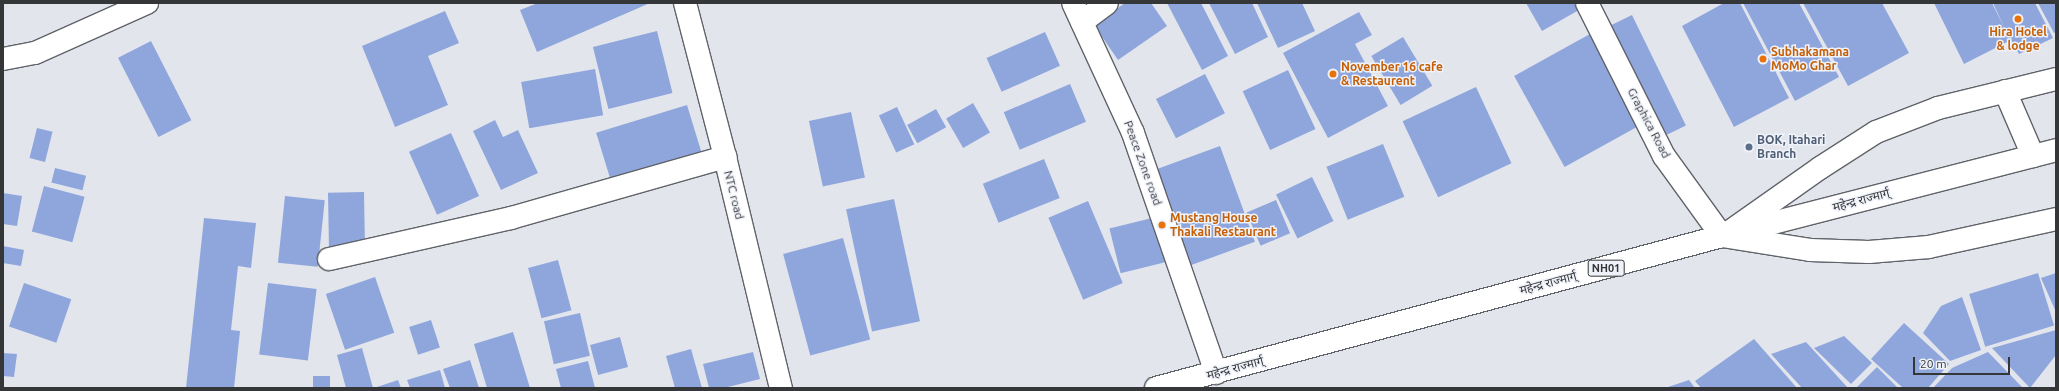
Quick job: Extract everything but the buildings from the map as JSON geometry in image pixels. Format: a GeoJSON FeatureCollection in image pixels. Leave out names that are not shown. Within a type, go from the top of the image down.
{"type":"FeatureCollection","features":[{"type":"Feature","properties":{"kind":"main road"},"geometry":{"type":"LineString","coordinates":[[3,59],[35,53],[147,3]]}},
{"type":"Feature","properties":{"kind":"main road","name":"NTC road"},"geometry":{"type":"LineString","coordinates":[[685,3],[725,157],[781,388]]}},
{"type":"Feature","properties":{"kind":"main road"},"geometry":{"type":"LineString","coordinates":[[1078,12],[1107,3]]}},
{"type":"Feature","properties":{"kind":"main road","name":"Graphica Road"},"geometry":{"type":"LineString","coordinates":[[1587,3],[1664,156],[1722,236]]}},
{"type":"Feature","properties":{"kind":"main road","name":"Peace Zone road"},"geometry":{"type":"LineString","coordinates":[[1078,12],[1133,133],[1216,373]]}},
{"type":"Feature","properties":{"kind":"main road"},"geometry":{"type":"LineString","coordinates":[[1722,236],[1820,168],[1876,132],[1938,108],[2056,79]]}},
{"type":"Feature","properties":{"kind":"main road"},"geometry":{"type":"LineString","coordinates":[[2005,91],[2033,156]]}},
{"type":"Feature","properties":{"kind":"main road","name":"महेन्द्र राज्मार्ग्"},"geometry":{"type":"LineString","coordinates":[[1156,388],[1722,236],[2056,150]]}},
{"type":"Feature","properties":{"kind":"main road"},"geometry":{"type":"LineString","coordinates":[[329,259],[511,218],[725,157]]}},
{"type":"Feature","properties":{"kind":"main road"},"geometry":{"type":"LineString","coordinates":[[1722,236],[1810,250],[1870,252],[1929,247],[2056,219]]}},
{"type":"Feature","properties":{"kind":"place","name":"Hira Hotel & lodge"},"geometry":{"type":"Point","coordinates":[2018,19]}},
{"type":"Feature","properties":{"kind":"place","name":"Subhakamana MoMo Ghar"},"geometry":{"type":"Point","coordinates":[1763,59]}},
{"type":"Feature","properties":{"kind":"place","name":"November 16 cafe & Restaurent"},"geometry":{"type":"Point","coordinates":[1333,74]}},
{"type":"Feature","properties":{"kind":"place","name":"BOK, Itahari Branch"},"geometry":{"type":"Point","coordinates":[1749,147]}},
{"type":"Feature","properties":{"kind":"place","name":"Mustang House Thakali Restaurant"},"geometry":{"type":"Point","coordinates":[1162,225]}}]}
